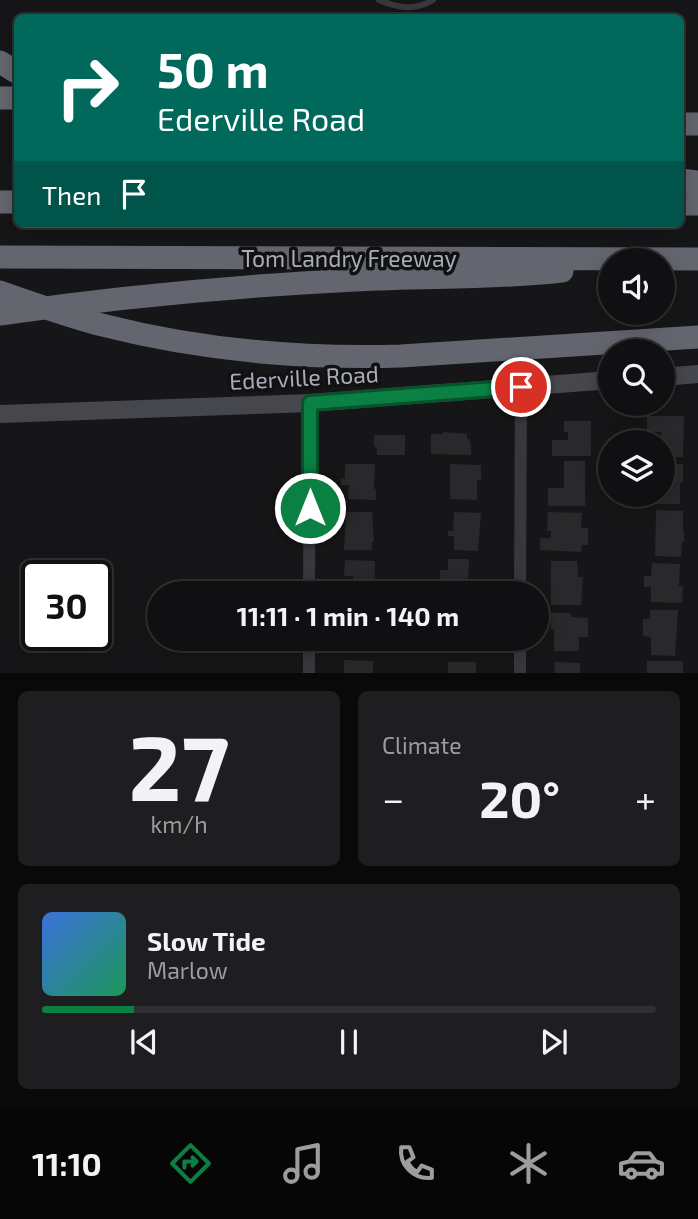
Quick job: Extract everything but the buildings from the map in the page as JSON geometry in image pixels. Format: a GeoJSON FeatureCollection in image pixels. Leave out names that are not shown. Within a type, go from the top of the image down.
{"type":"FeatureCollection","features":[{"type":"Feature","properties":{"kind":"highway","name":"Tom Landry Freeway"},"geometry":{"type":"LineString","coordinates":[[0,257],[677,259]]}},
{"type":"Feature","properties":{"kind":"highway"},"geometry":{"type":"LineString","coordinates":[[0,314],[109,299],[223,288],[358,279],[516,276],[598,267]]}},
{"type":"Feature","properties":{"kind":"highway"},"geometry":{"type":"LineString","coordinates":[[0,292],[101,325],[151,336],[256,352],[312,356],[401,356],[698,337]]}},
{"type":"Feature","properties":{"kind":"street"},"geometry":{"type":"LineString","coordinates":[[675,376],[698,374]]}},
{"type":"Feature","properties":{"kind":"street","name":"Ederville Road"},"geometry":{"type":"LineString","coordinates":[[0,414],[310,403],[598,381]]}},
{"type":"Feature","properties":{"kind":"street"},"geometry":{"type":"LineString","coordinates":[[520,581],[521,387]]}},
{"type":"Feature","properties":{"kind":"street"},"geometry":{"type":"LineString","coordinates":[[309,581],[310,403]]}},
{"type":"Feature","properties":{"kind":"street"},"geometry":{"type":"LineString","coordinates":[[309,651],[309,673]]}},
{"type":"Feature","properties":{"kind":"street"},"geometry":{"type":"LineString","coordinates":[[520,651],[520,673]]}},
{"type":"Feature","properties":{"kind":"lane"},"geometry":{"type":"LineString","coordinates":[[379,0],[405,8],[420,7],[433,0]]}},
{"type":"Feature","properties":{"kind":"route"},"geometry":{"type":"LineString","coordinates":[[310,508],[310,403],[521,387]]}}]}
